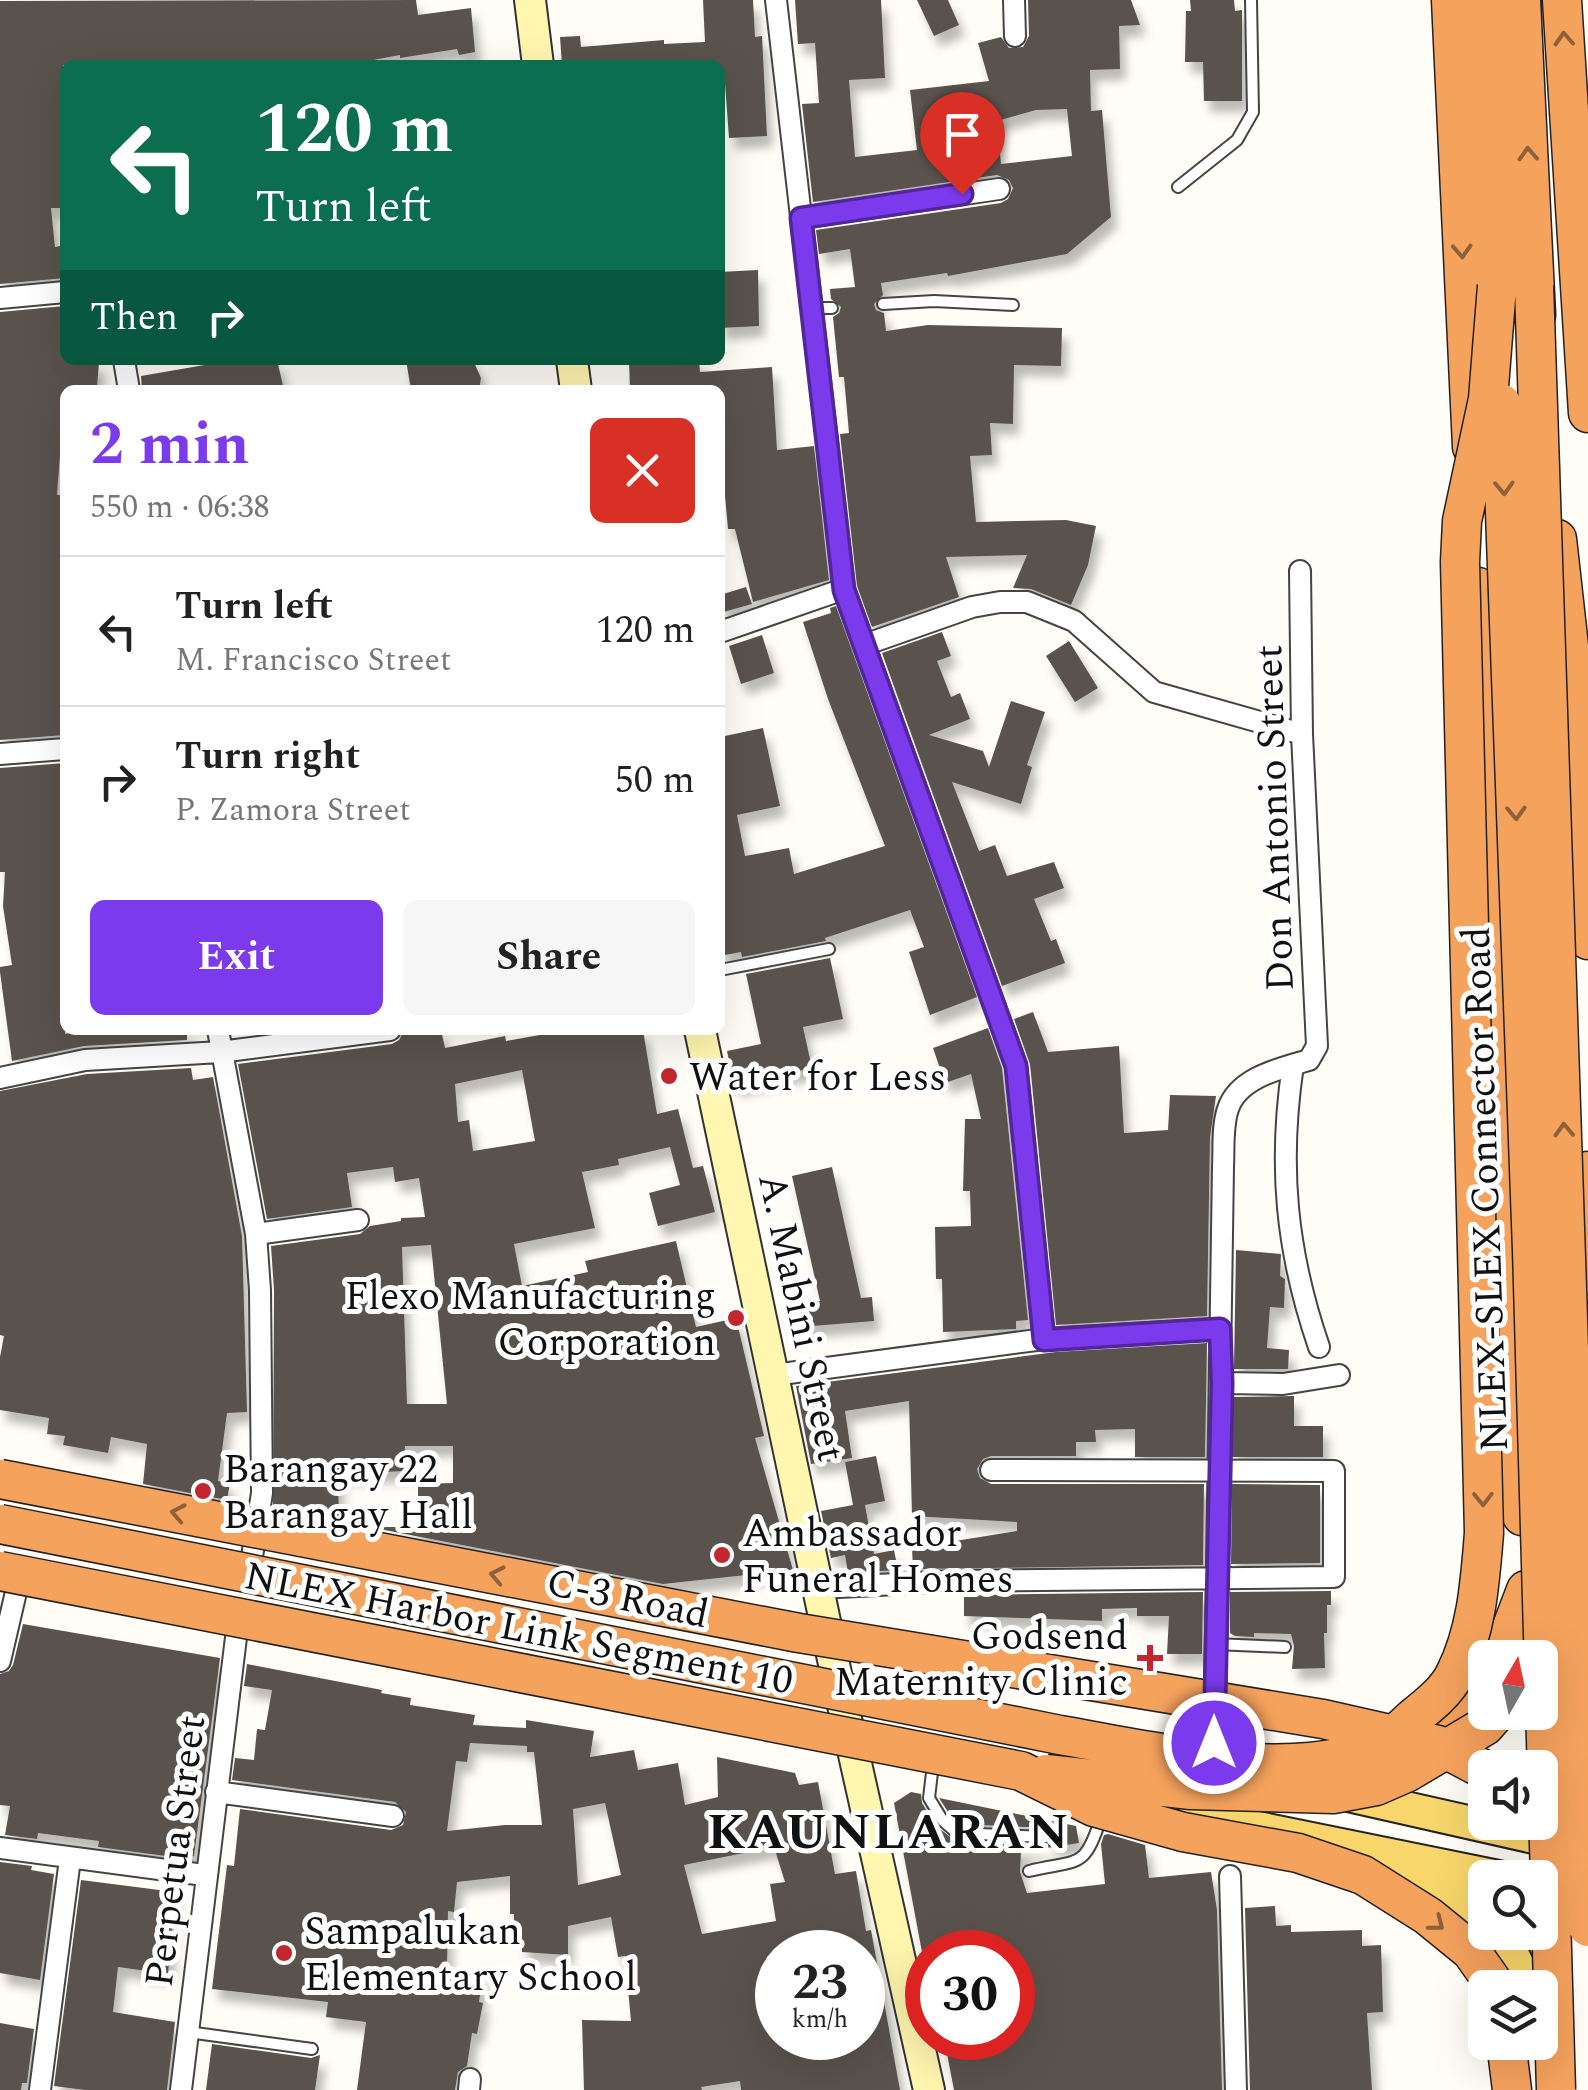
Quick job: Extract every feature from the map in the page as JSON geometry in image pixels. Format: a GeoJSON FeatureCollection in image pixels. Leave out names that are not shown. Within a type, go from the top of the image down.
{"type":"FeatureCollection","features":[{"type":"Feature","properties":{"kind":"highway"},"geometry":{"type":"LineString","coordinates":[[1451,0],[1527,1640]]}},
{"type":"Feature","properties":{"kind":"highway"},"geometry":{"type":"LineString","coordinates":[[1484,0],[1516,286],[1544,429],[1583,772],[1588,940]]}},
{"type":"Feature","properties":{"kind":"highway"},"geometry":{"type":"LineString","coordinates":[[1516,286],[1521,0]]}},
{"type":"Feature","properties":{"kind":"highway"},"geometry":{"type":"LineString","coordinates":[[1562,0],[1588,413]]}},
{"type":"Feature","properties":{"kind":"highway","name":"NLEX Harbor Link Segment 10"},"geometry":{"type":"LineString","coordinates":[[0,1524],[1060,1735],[1205,1760],[1287,1763],[1363,1750],[1389,1738],[1426,1708],[1454,1679],[1470,1639],[1484,1533],[1460,562],[1462,521],[1516,286]]}},
{"type":"Feature","properties":{"kind":"highway","name":"NLEX-SLEX Connector Road"},"geometry":{"type":"LineString","coordinates":[[1516,286],[1588,1927]]}},
{"type":"Feature","properties":{"kind":"highway","name":"NLEX-SLEX Connector Road"},"geometry":{"type":"LineString","coordinates":[[1516,286],[1532,1250],[1556,2090]]}},
{"type":"Feature","properties":{"kind":"highway"},"geometry":{"type":"LineString","coordinates":[[1588,1171],[1584,1318],[1588,1453]]}},
{"type":"Feature","properties":{"kind":"highway"},"geometry":{"type":"LineString","coordinates":[[1513,1318],[1584,1318]]}},
{"type":"Feature","properties":{"kind":"highway"},"geometry":{"type":"LineString","coordinates":[[0,1479],[798,1634],[1341,1723],[1438,1745],[1468,1761]]}},
{"type":"Feature","properties":{"kind":"highway"},"geometry":{"type":"LineString","coordinates":[[1551,1640],[1577,1592],[1588,1557]]}},
{"type":"Feature","properties":{"kind":"highway","name":"NLEX Harbor Link Segment 10"},"geometry":{"type":"LineString","coordinates":[[5,1579],[227,1617],[1021,1772]]}},
{"type":"Feature","properties":{"kind":"highway"},"geometry":{"type":"LineString","coordinates":[[1507,1640],[1526,1590]]}},
{"type":"Feature","properties":{"kind":"highway"},"geometry":{"type":"LineString","coordinates":[[1214,1764],[1300,1774],[1359,1770],[1408,1755],[1454,1724],[1468,1706]]}},
{"type":"Feature","properties":{"kind":"highway"},"geometry":{"type":"LineString","coordinates":[[1021,1772],[1191,1790],[1333,1794],[1376,1786],[1408,1772],[1478,1730]]}},
{"type":"Feature","properties":{"kind":"highway"},"geometry":{"type":"LineString","coordinates":[[1021,1772],[1094,1808],[1183,1832],[1298,1853],[1364,1875],[1428,1916],[1472,1952],[1484,1970]]}},
{"type":"Feature","properties":{"kind":"highway"},"geometry":{"type":"LineString","coordinates":[[1558,1830],[1588,1871]]}},
{"type":"Feature","properties":{"kind":"highway"},"geometry":{"type":"LineString","coordinates":[[1508,2060],[1512,2090]]}},
{"type":"Feature","properties":{"kind":"main road"},"geometry":{"type":"LineString","coordinates":[[530,0],[537,60]]}},
{"type":"Feature","properties":{"kind":"main road","name":"A. Mabini Street"},"geometry":{"type":"LineString","coordinates":[[701,1035],[838,1683],[929,2090]]}},
{"type":"Feature","properties":{"kind":"main road","name":"C-3 Road"},"geometry":{"type":"LineString","coordinates":[[0,1515],[838,1683],[1214,1764],[1468,1811]]}},
{"type":"Feature","properties":{"kind":"main road"},"geometry":{"type":"LineString","coordinates":[[227,1617],[1468,1871]]}},
{"type":"Feature","properties":{"kind":"main road","name":"C-3 Road"},"geometry":{"type":"LineString","coordinates":[[1558,1835],[1588,1849]]}},
{"type":"Feature","properties":{"kind":"main road"},"geometry":{"type":"LineString","coordinates":[[1330,1842],[1468,1902]]}},
{"type":"Feature","properties":{"kind":"main road"},"geometry":{"type":"LineString","coordinates":[[1558,1887],[1588,1892]]}},
{"type":"Feature","properties":{"kind":"main road"},"geometry":{"type":"LineString","coordinates":[[1541,2060],[1542,2090]]}},
{"type":"Feature","properties":{"kind":"street"},"geometry":{"type":"LineString","coordinates":[[776,0],[801,218],[822,308],[844,590],[1016,1066],[1044,1340]]}},
{"type":"Feature","properties":{"kind":"street"},"geometry":{"type":"LineString","coordinates":[[1014,0],[1015,36]]}},
{"type":"Feature","properties":{"kind":"street"},"geometry":{"type":"LineString","coordinates":[[801,218],[999,189]]}},
{"type":"Feature","properties":{"kind":"street"},"geometry":{"type":"LineString","coordinates":[[0,298],[60,292]]}},
{"type":"Feature","properties":{"kind":"street","name":"Don Antonio Street"},"geometry":{"type":"LineString","coordinates":[[1300,571],[1302,734],[1317,1046],[1301,1062],[1284,1163],[1289,1231],[1300,1291],[1319,1346]]}},
{"type":"Feature","properties":{"kind":"street"},"geometry":{"type":"LineString","coordinates":[[725,630],[844,590]]}},
{"type":"Feature","properties":{"kind":"street"},"geometry":{"type":"LineString","coordinates":[[864,646],[972,606],[1027,602],[1074,621],[1154,692],[1302,734]]}},
{"type":"Feature","properties":{"kind":"street"},"geometry":{"type":"LineString","coordinates":[[4,754],[60,749]]}},
{"type":"Feature","properties":{"kind":"street"},"geometry":{"type":"LineString","coordinates":[[218,1035],[256,1234],[260,1290],[262,1492],[251,1563]]}},
{"type":"Feature","properties":{"kind":"street"},"geometry":{"type":"LineString","coordinates":[[0,1078],[85,1060],[220,1052],[312,1035]]}},
{"type":"Feature","properties":{"kind":"street"},"geometry":{"type":"LineString","coordinates":[[1214,1764],[1222,1167],[1228,1109],[1244,1086],[1274,1070],[1301,1062]]}},
{"type":"Feature","properties":{"kind":"street"},"geometry":{"type":"LineString","coordinates":[[256,1234],[358,1220]]}},
{"type":"Feature","properties":{"kind":"street"},"geometry":{"type":"LineString","coordinates":[[774,1375],[1044,1340],[1220,1329]]}},
{"type":"Feature","properties":{"kind":"street"},"geometry":{"type":"LineString","coordinates":[[1222,1383],[1282,1384],[1339,1375]]}},
{"type":"Feature","properties":{"kind":"street"},"geometry":{"type":"LineString","coordinates":[[820,1588],[954,1581],[1334,1578],[1334,1471],[990,1470]]}},
{"type":"Feature","properties":{"kind":"street"},"geometry":{"type":"LineString","coordinates":[[0,1661],[5,1579]]}},
{"type":"Feature","properties":{"kind":"street","name":"Perpetua Street"},"geometry":{"type":"LineString","coordinates":[[180,2090],[216,1792],[227,1617]]}},
{"type":"Feature","properties":{"kind":"street"},"geometry":{"type":"LineString","coordinates":[[216,1792],[393,1816]]}},
{"type":"Feature","properties":{"kind":"street"},"geometry":{"type":"LineString","coordinates":[[0,1848],[204,1875]]}},
{"type":"Feature","properties":{"kind":"street"},"geometry":{"type":"LineString","coordinates":[[40,2090],[70,1858]]}},
{"type":"Feature","properties":{"kind":"street"},"geometry":{"type":"LineString","coordinates":[[1230,1876],[1236,2090]]}},
{"type":"Feature","properties":{"kind":"lane"},"geometry":{"type":"LineString","coordinates":[[1178,187],[1237,140],[1253,112],[1251,0]]}},
{"type":"Feature","properties":{"kind":"lane"},"geometry":{"type":"LineString","coordinates":[[884,304],[934,301],[1014,305]]}},
{"type":"Feature","properties":{"kind":"lane"},"geometry":{"type":"LineString","coordinates":[[725,969],[829,949]]}},
{"type":"Feature","properties":{"kind":"lane"},"geometry":{"type":"LineString","coordinates":[[1214,1644],[1285,1647]]}},
{"type":"Feature","properties":{"kind":"lane"},"geometry":{"type":"LineString","coordinates":[[933,1764],[929,1798],[943,1821],[957,1834],[1045,1837]]}},
{"type":"Feature","properties":{"kind":"lane"},"geometry":{"type":"LineString","coordinates":[[1029,1871],[1083,1859],[1090,1852],[1108,1798]]}},
{"type":"Feature","properties":{"kind":"lane"},"geometry":{"type":"LineString","coordinates":[[187,2032],[312,2049]]}},
{"type":"Feature","properties":{"kind":"building"},"geometry":{"type":"Polygon","coordinates":[[[416,0],[418,15],[471,8],[475,52],[459,55],[457,49],[374,60],[60,60],[60,208],[51,208],[55,247],[60,246],[60,278],[0,284],[0,1],[416,0]]]}},
{"type":"Feature","properties":{"kind":"building"},"geometry":{"type":"Polygon","coordinates":[[[703,0],[753,0],[755,37],[762,36],[767,136],[729,138],[725,60],[562,60],[560,37],[580,36],[581,47],[664,40],[664,44],[705,42],[703,0]]]}},
{"type":"Feature","properties":{"kind":"building"},"geometry":{"type":"Polygon","coordinates":[[[795,0],[881,0],[885,78],[849,80],[855,157],[917,150],[910,90],[989,81],[978,43],[1001,37],[1009,48],[1023,47],[1029,36],[1028,0],[1131,0],[1140,25],[1119,26],[1120,69],[1090,70],[1091,111],[1102,110],[1111,217],[1067,254],[948,276],[947,273],[881,283],[883,295],[874,304],[876,310],[884,313],[886,331],[928,325],[1062,328],[1061,366],[1014,365],[1013,424],[990,423],[992,455],[970,456],[976,522],[1066,520],[1096,526],[1088,565],[1071,605],[1031,589],[1013,588],[1027,555],[946,557],[959,597],[872,627],[857,586],[840,434],[849,433],[833,317],[841,307],[831,299],[830,289],[855,287],[850,249],[819,254],[816,230],[1001,203],[1013,188],[1009,180],[997,175],[813,202],[802,104],[819,103],[815,43],[798,44],[795,0]],[[1067,109],[1036,110],[997,121],[1001,164],[1072,156],[1067,109]]]}},
{"type":"Feature","properties":{"kind":"building"},"geometry":{"type":"Polygon","coordinates":[[[917,0],[948,0],[959,25],[934,36],[917,0]]]}},
{"type":"Feature","properties":{"kind":"building"},"geometry":{"type":"Polygon","coordinates":[[[1190,0],[1234,0],[1235,11],[1242,10],[1242,101],[1204,101],[1203,62],[1185,62],[1186,11],[1191,11],[1190,0]]]}},
{"type":"Feature","properties":{"kind":"building"},"geometry":{"type":"Polygon","coordinates":[[[758,270],[759,326],[725,328],[725,272],[758,270]]]}},
{"type":"Feature","properties":{"kind":"building"},"geometry":{"type":"Polygon","coordinates":[[[60,306],[60,365],[99,365],[97,385],[60,385],[60,735],[0,740],[0,312],[60,306]]]}},
{"type":"Feature","properties":{"kind":"building"},"geometry":{"type":"Polygon","coordinates":[[[205,365],[278,365],[283,385],[142,385],[141,376],[205,365]]]}},
{"type":"Feature","properties":{"kind":"building"},"geometry":{"type":"Polygon","coordinates":[[[407,365],[475,365],[481,378],[480,385],[410,385],[407,365]]]}},
{"type":"Feature","properties":{"kind":"building"},"geometry":{"type":"Polygon","coordinates":[[[629,365],[699,365],[700,372],[772,367],[777,450],[814,446],[829,580],[753,602],[735,529],[728,529],[725,385],[630,385],[629,365]]]}},
{"type":"Feature","properties":{"kind":"building"},"geometry":{"type":"Polygon","coordinates":[[[746,587],[752,604],[725,612],[725,593],[746,587]]]}},
{"type":"Feature","properties":{"kind":"building"},"geometry":{"type":"Polygon","coordinates":[[[836,606],[977,997],[930,1015],[909,952],[924,947],[910,910],[825,938],[826,941],[742,957],[741,952],[725,955],[725,736],[763,728],[780,806],[737,815],[745,856],[789,848],[794,874],[885,846],[803,622],[831,613],[830,608],[836,606]]]}},
{"type":"Feature","properties":{"kind":"building"},"geometry":{"type":"Polygon","coordinates":[[[942,632],[951,656],[937,661],[951,697],[960,693],[970,719],[929,735],[983,751],[989,767],[1011,701],[1045,712],[1027,765],[1032,767],[1021,804],[952,782],[979,851],[995,845],[1007,876],[1054,862],[1064,888],[1034,899],[1051,941],[1056,939],[1065,963],[1002,986],[882,653],[942,632]]]}},
{"type":"Feature","properties":{"kind":"building"},"geometry":{"type":"Polygon","coordinates":[[[762,635],[774,673],[741,684],[729,646],[762,635]]]}},
{"type":"Feature","properties":{"kind":"building"},"geometry":{"type":"Polygon","coordinates":[[[1069,641],[1098,688],[1075,702],[1046,656],[1069,641]]]}},
{"type":"Feature","properties":{"kind":"building"},"geometry":{"type":"Polygon","coordinates":[[[60,763],[60,1035],[187,1035],[187,1040],[84,1046],[12,1061],[0,972],[0,967],[12,965],[3,906],[5,872],[0,872],[0,768],[60,763]]]}},
{"type":"Feature","properties":{"kind":"building"},"geometry":{"type":"Polygon","coordinates":[[[830,958],[843,1019],[803,1027],[812,1068],[734,1086],[727,1051],[761,1044],[746,974],[830,958]]]}},
{"type":"Feature","properties":{"kind":"building"},"geometry":{"type":"Polygon","coordinates":[[[1033,1012],[1048,1052],[1119,1046],[1124,1133],[1168,1130],[1170,1095],[1216,1096],[1210,1137],[1207,1316],[1056,1325],[1030,1064],[1014,1019],[1033,1012]]]}},
{"type":"Feature","properties":{"kind":"building"},"geometry":{"type":"Polygon","coordinates":[[[988,1028],[1002,1068],[1028,1320],[1016,1321],[1016,1329],[943,1332],[942,1279],[936,1279],[935,1227],[971,1226],[970,1191],[963,1191],[965,1119],[981,1119],[971,1074],[945,1083],[933,1048],[988,1028]]]}},
{"type":"Feature","properties":{"kind":"building"},"geometry":{"type":"Polygon","coordinates":[[[402,1035],[442,1035],[445,1048],[505,1036],[506,1041],[540,1035],[644,1035],[657,1114],[678,1109],[693,1168],[703,1166],[715,1212],[658,1226],[649,1193],[680,1185],[670,1147],[618,1159],[619,1165],[582,1172],[595,1228],[514,1244],[522,1286],[588,1272],[585,1261],[676,1241],[696,1327],[736,1318],[764,1436],[755,1438],[793,1570],[663,1584],[369,1527],[418,1527],[418,1484],[453,1483],[453,1446],[405,1446],[405,1471],[338,1474],[339,1521],[273,1509],[271,1246],[360,1234],[370,1226],[425,1217],[419,1178],[395,1182],[393,1167],[347,1173],[352,1207],[267,1219],[238,1064],[399,1040],[402,1035]],[[522,1070],[455,1084],[458,1122],[469,1120],[473,1151],[535,1141],[522,1070]],[[431,1245],[402,1247],[407,1404],[447,1404],[431,1245]]]}},
{"type":"Feature","properties":{"kind":"building"},"geometry":{"type":"Polygon","coordinates":[[[191,1068],[193,1080],[213,1077],[242,1236],[247,1412],[227,1413],[218,1481],[230,1483],[227,1500],[143,1484],[147,1444],[111,1437],[108,1453],[63,1445],[65,1436],[47,1434],[49,1418],[0,1410],[4,1336],[0,1335],[0,1091],[87,1074],[191,1068]]]}},
{"type":"Feature","properties":{"kind":"building"},"geometry":{"type":"Polygon","coordinates":[[[832,1167],[861,1298],[872,1297],[874,1321],[788,1328],[785,1304],[820,1301],[792,1176],[832,1167]]]}},
{"type":"Feature","properties":{"kind":"building"},"geometry":{"type":"Polygon","coordinates":[[[1236,1250],[1281,1254],[1284,1308],[1270,1307],[1267,1348],[1289,1350],[1288,1369],[1234,1369],[1236,1250]]]}},
{"type":"Feature","properties":{"kind":"building"},"geometry":{"type":"Polygon","coordinates":[[[1207,1343],[1205,1457],[1135,1457],[1135,1429],[1095,1430],[1096,1442],[1076,1442],[1076,1456],[991,1456],[983,1459],[977,1469],[980,1478],[991,1484],[1204,1484],[1203,1565],[913,1569],[912,1548],[1017,1531],[1017,1522],[912,1516],[909,1401],[845,1411],[852,1458],[811,1464],[796,1386],[1056,1352],[1207,1343]]]}},
{"type":"Feature","properties":{"kind":"building"},"geometry":{"type":"Polygon","coordinates":[[[1294,1396],[1294,1426],[1323,1426],[1323,1457],[1232,1457],[1233,1397],[1294,1396]]]}},
{"type":"Feature","properties":{"kind":"building"},"geometry":{"type":"Polygon","coordinates":[[[876,1456],[885,1501],[865,1505],[874,1554],[894,1550],[898,1570],[848,1573],[845,1555],[831,1558],[821,1511],[853,1505],[845,1462],[876,1456]]]}},
{"type":"Feature","properties":{"kind":"building"},"geometry":{"type":"Polygon","coordinates":[[[1232,1484],[1320,1485],[1320,1563],[1231,1564],[1232,1484]]]}},
{"type":"Feature","properties":{"kind":"building"},"geometry":{"type":"Polygon","coordinates":[[[1331,1591],[1324,1633],[1325,1668],[1292,1669],[1291,1634],[1254,1633],[1254,1637],[1230,1633],[1230,1592],[1331,1591]]]}},
{"type":"Feature","properties":{"kind":"building"},"geometry":{"type":"Polygon","coordinates":[[[1203,1592],[1202,1654],[1167,1654],[1169,1616],[1137,1616],[1137,1608],[1102,1609],[1102,1621],[964,1616],[964,1595],[1203,1592]]]}},
{"type":"Feature","properties":{"kind":"building"},"geometry":{"type":"Polygon","coordinates":[[[23,1624],[220,1658],[194,1856],[188,1859],[98,1847],[99,1841],[38,1833],[37,1839],[5,1835],[10,1806],[0,1805],[0,1674],[13,1665],[23,1624]]]}},
{"type":"Feature","properties":{"kind":"building"},"geometry":{"type":"Polygon","coordinates":[[[247,1664],[382,1690],[381,1693],[411,1698],[410,1705],[475,1715],[473,1725],[526,1728],[526,1720],[594,1731],[590,1757],[634,1750],[638,1770],[678,1763],[685,1805],[718,1797],[717,1757],[795,1773],[799,1785],[818,1782],[835,1874],[856,1871],[866,1930],[755,1930],[755,2060],[885,2060],[885,2007],[900,2090],[741,2090],[740,2081],[701,2087],[702,2090],[584,2090],[582,2020],[631,2021],[625,1956],[618,1957],[611,1917],[568,1926],[568,1955],[522,1952],[522,1929],[514,1929],[514,1914],[510,1914],[510,1876],[457,1882],[454,1912],[448,1911],[447,1968],[483,1974],[477,2034],[472,2033],[467,2066],[458,2072],[455,2090],[357,2090],[366,2022],[326,2017],[328,2002],[212,1989],[227,1865],[234,1866],[240,1809],[391,1830],[403,1825],[406,1812],[395,1802],[232,1780],[235,1758],[254,1760],[257,1729],[265,1730],[272,1690],[244,1686],[247,1664]],[[470,1743],[467,1762],[456,1761],[447,1831],[542,1825],[534,1752],[527,1752],[527,1746],[470,1743]],[[605,1803],[573,1809],[578,1885],[621,1875],[605,1803]],[[774,1847],[684,1865],[702,1934],[776,1921],[770,1884],[785,1882],[774,1847]]]}},
{"type":"Feature","properties":{"kind":"building"},"geometry":{"type":"Polygon","coordinates":[[[911,1792],[921,1794],[936,1826],[957,1842],[1045,1846],[1054,1836],[1045,1828],[960,1824],[939,1798],[1076,1826],[1079,1843],[1021,1852],[1020,1872],[1027,1893],[1105,1884],[1101,1844],[1108,1834],[1145,1845],[1149,1878],[1211,1872],[1217,1910],[1222,2090],[954,2090],[948,2060],[1035,2060],[1035,1930],[918,1930],[894,1803],[911,1792]]]}},
{"type":"Feature","properties":{"kind":"building"},"geometry":{"type":"Polygon","coordinates":[[[0,1862],[32,1866],[31,1870],[54,1874],[40,1980],[0,1973],[0,1862]]]}},
{"type":"Feature","properties":{"kind":"building"},"geometry":{"type":"Polygon","coordinates":[[[81,1880],[175,1892],[168,1974],[118,1967],[113,2012],[175,2022],[167,2090],[54,2086],[81,1880]]]}},
{"type":"Feature","properties":{"kind":"building"},"geometry":{"type":"Polygon","coordinates":[[[1275,1906],[1276,1926],[1291,1925],[1291,1932],[1362,1930],[1362,1946],[1381,1945],[1383,2012],[1367,2013],[1372,2090],[1250,2090],[1245,1908],[1275,1906]]]}},
{"type":"Feature","properties":{"kind":"building"},"geometry":{"type":"Polygon","coordinates":[[[0,2023],[34,2029],[27,2083],[22,2083],[21,2090],[0,2090],[0,2023]]]}},
{"type":"Feature","properties":{"kind":"building"},"geometry":{"type":"Polygon","coordinates":[[[212,2044],[311,2058],[320,2055],[315,2090],[206,2090],[212,2044]]]}},
{"type":"Feature","properties":{"kind":"place","name":"Water for Less"},"geometry":{"type":"Point","coordinates":[669,1076]}},
{"type":"Feature","properties":{"kind":"place","name":"Flexo Manufacturing Corporation"},"geometry":{"type":"Point","coordinates":[736,1318]}},
{"type":"Feature","properties":{"kind":"place","name":"Barangay 22 Barangay Hall"},"geometry":{"type":"Point","coordinates":[203,1491]}},
{"type":"Feature","properties":{"kind":"place","name":"Ambassador Funeral Homes"},"geometry":{"type":"Point","coordinates":[722,1555]}},
{"type":"Feature","properties":{"kind":"place","name":"Godsend Maternity Clinic"},"geometry":{"type":"Point","coordinates":[1150,1658]}},
{"type":"Feature","properties":{"kind":"place","name":"Sampalukan Elementary School"},"geometry":{"type":"Point","coordinates":[284,1953]}},
{"type":"Feature","properties":{"kind":"district","name":"KAUNLARAN"},"geometry":{"type":"Point","coordinates":[889,1830]}},
{"type":"Feature","properties":{"kind":"route"},"geometry":{"type":"LineString","coordinates":[[962,194],[801,218],[844,590],[1016,1066],[1044,1340],[1220,1329],[1214,1743]]}}]}
